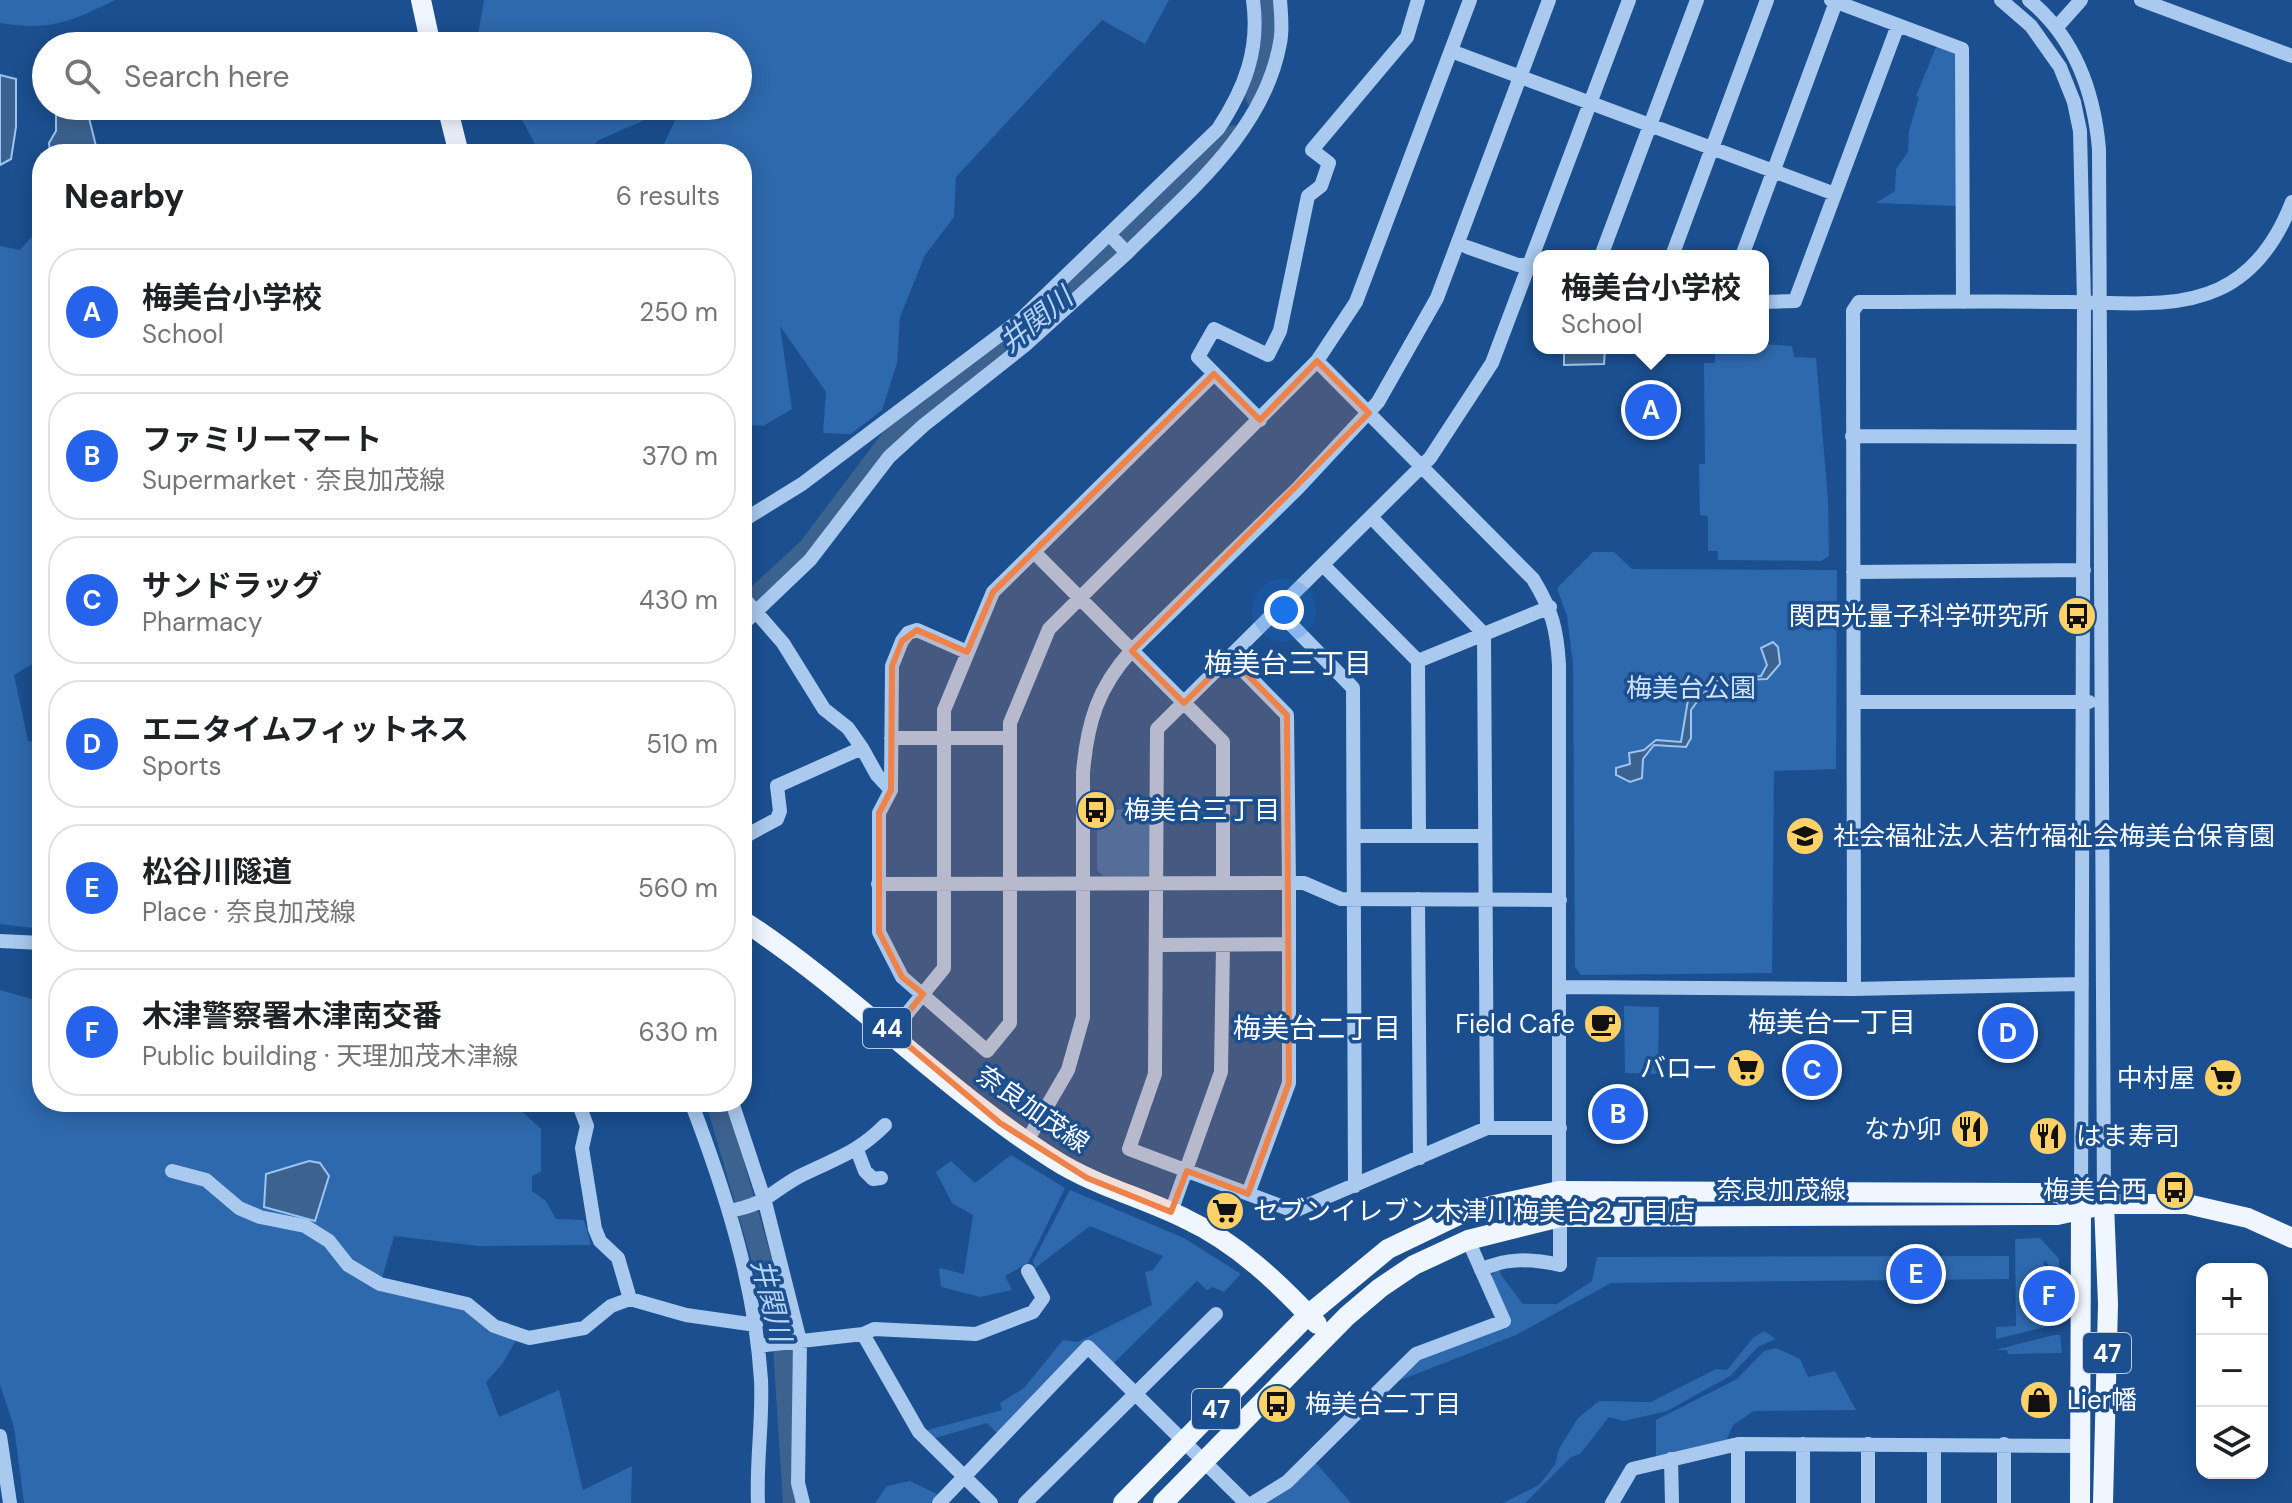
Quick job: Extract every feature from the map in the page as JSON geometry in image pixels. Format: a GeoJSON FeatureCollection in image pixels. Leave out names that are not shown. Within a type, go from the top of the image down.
{"type":"FeatureCollection","features":[{"type":"Feature","properties":{"kind":"main road"},"geometry":{"type":"LineString","coordinates":[[421,0],[428,32]]}},
{"type":"Feature","properties":{"kind":"main road"},"geometry":{"type":"LineString","coordinates":[[450,120],[456,144]]}},
{"type":"Feature","properties":{"kind":"main road","name":"奈良加茂線"},"geometry":{"type":"LineString","coordinates":[[752,927],[798,957],[1027,1141],[1087,1178],[1171,1212],[1231,1245],[1328,1336],[1363,1301],[1396,1276],[1468,1240],[1560,1217],[2041,1215],[2081,1205],[2187,1204],[2248,1218],[2292,1238]]}},
{"type":"Feature","properties":{"kind":"main road","name":"奈良加茂線"},"geometry":{"type":"LineString","coordinates":[[1308,1315],[1388,1249],[1428,1227],[1485,1205],[1559,1191],[2056,1193],[2081,1205]]}},
{"type":"Feature","properties":{"kind":"main road","name":"47"},"geometry":{"type":"LineString","coordinates":[[2103,1503],[2108,1304],[2104,1204]]}},
{"type":"Feature","properties":{"kind":"main road","name":"47"},"geometry":{"type":"LineString","coordinates":[[2080,1503],[2081,1205]]}},
{"type":"Feature","properties":{"kind":"main road","name":"47"},"geometry":{"type":"LineString","coordinates":[[1123,1503],[1308,1315]]}},
{"type":"Feature","properties":{"kind":"main road","name":"47"},"geometry":{"type":"LineString","coordinates":[[1163,1503],[1328,1336]]}},
{"type":"Feature","properties":{"kind":"street"},"geometry":{"type":"LineString","coordinates":[[752,601],[810,560],[889,457],[924,425],[1024,346],[1120,245],[1218,129],[1233,107],[1255,50],[1253,0]]}},
{"type":"Feature","properties":{"kind":"street"},"geometry":{"type":"LineString","coordinates":[[752,515],[802,484],[1120,245],[1206,174],[1257,110],[1281,41],[1280,0]]}},
{"type":"Feature","properties":{"kind":"street"},"geometry":{"type":"LineString","coordinates":[[1260,420],[1198,357],[1214,329],[1268,355],[1280,331],[1308,196],[1321,186],[1329,163],[1312,150],[1407,37],[1418,0]]}},
{"type":"Feature","properties":{"kind":"street"},"geometry":{"type":"LineString","coordinates":[[967,652],[917,630],[908,633],[892,666],[891,790],[879,813],[879,932],[902,977],[987,1051],[1010,1023],[1010,723],[1049,629],[1317,361],[1356,302],[1470,0]]}},
{"type":"Feature","properties":{"kind":"street"},"geometry":{"type":"LineString","coordinates":[[1027,1141],[1060,1087],[1079,1035],[1084,998],[1086,739],[1101,691],[1132,650],[1297,489],[1369,413],[1405,359],[1437,298],[1549,0]]}},
{"type":"Feature","properties":{"kind":"street"},"geometry":{"type":"LineString","coordinates":[[1540,250],[1590,102],[1629,0]]}},
{"type":"Feature","properties":{"kind":"street"},"geometry":{"type":"LineString","coordinates":[[1603,250],[1697,0]]}},
{"type":"Feature","properties":{"kind":"street"},"geometry":{"type":"LineString","coordinates":[[1674,250],[1767,0]]}},
{"type":"Feature","properties":{"kind":"street"},"geometry":{"type":"LineString","coordinates":[[2001,0],[2045,43],[2074,102],[2081,145],[2084,302],[2081,1205]]}},
{"type":"Feature","properties":{"kind":"street"},"geometry":{"type":"LineString","coordinates":[[2029,0],[2056,28],[2087,83],[2096,119],[2103,702],[2104,1204]]}},
{"type":"Feature","properties":{"kind":"street"},"geometry":{"type":"LineString","coordinates":[[2056,28],[2081,0]]}},
{"type":"Feature","properties":{"kind":"street"},"geometry":{"type":"LineString","coordinates":[[2141,0],[2292,56]]}},
{"type":"Feature","properties":{"kind":"street"},"geometry":{"type":"LineString","coordinates":[[1744,250],[1834,1],[1962,49],[1963,302]]}},
{"type":"Feature","properties":{"kind":"street"},"geometry":{"type":"LineString","coordinates":[[1769,302],[1795,301],[1898,25]]}},
{"type":"Feature","properties":{"kind":"street"},"geometry":{"type":"LineString","coordinates":[[1451,51],[1835,194]]}},
{"type":"Feature","properties":{"kind":"street"},"geometry":{"type":"LineString","coordinates":[[1854,989],[1853,311],[1859,302],[2177,301],[2221,288],[2257,262],[2273,242],[2292,202]]}},
{"type":"Feature","properties":{"kind":"street"},"geometry":{"type":"LineString","coordinates":[[1467,247],[1533,267]]}},
{"type":"Feature","properties":{"kind":"street"},"geometry":{"type":"LineString","coordinates":[[1533,269],[1492,363],[1422,466],[1157,729],[1155,1074],[1129,1149],[1294,1211],[1487,1128],[1560,1128]]}},
{"type":"Feature","properties":{"kind":"street"},"geometry":{"type":"LineString","coordinates":[[1317,361],[1533,579],[1550,607],[1559,665],[1559,1191]]}},
{"type":"Feature","properties":{"kind":"street"},"geometry":{"type":"LineString","coordinates":[[892,1032],[944,968],[944,710],[993,592],[1214,374]]}},
{"type":"Feature","properties":{"kind":"street"},"geometry":{"type":"LineString","coordinates":[[1852,436],[2082,437]]}},
{"type":"Feature","properties":{"kind":"street"},"geometry":{"type":"LineString","coordinates":[[1372,518],[1484,634],[1487,1128]]}},
{"type":"Feature","properties":{"kind":"street"},"geometry":{"type":"LineString","coordinates":[[1034,552],[1223,742],[1223,883]]}},
{"type":"Feature","properties":{"kind":"street"},"geometry":{"type":"LineString","coordinates":[[1323,565],[1418,661],[1419,835]]}},
{"type":"Feature","properties":{"kind":"street"},"geometry":{"type":"LineString","coordinates":[[1853,572],[2084,570]]}},
{"type":"Feature","properties":{"kind":"street"},"geometry":{"type":"LineString","coordinates":[[752,607],[783,643],[824,709],[848,728],[877,775],[891,790]]}},
{"type":"Feature","properties":{"kind":"street"},"geometry":{"type":"LineString","coordinates":[[1418,661],[1550,607]]}},
{"type":"Feature","properties":{"kind":"street"},"geometry":{"type":"LineString","coordinates":[[1277,610],[1353,688],[1355,1186]]}},
{"type":"Feature","properties":{"kind":"street"},"geometry":{"type":"LineString","coordinates":[[1230,657],[1287,715],[1289,1083],[1248,1194]]}},
{"type":"Feature","properties":{"kind":"street"},"geometry":{"type":"LineString","coordinates":[[1854,702],[2103,702]]}},
{"type":"Feature","properties":{"kind":"street"},"geometry":{"type":"LineString","coordinates":[[891,738],[1009,738]]}},
{"type":"Feature","properties":{"kind":"street"},"geometry":{"type":"LineString","coordinates":[[752,833],[777,819],[777,786],[862,748]]}},
{"type":"Feature","properties":{"kind":"street"},"geometry":{"type":"LineString","coordinates":[[1355,836],[1485,836]]}},
{"type":"Feature","properties":{"kind":"street"},"geometry":{"type":"LineString","coordinates":[[878,884],[1289,883],[1312,885],[1336,898],[1560,900]]}},
{"type":"Feature","properties":{"kind":"street"},"geometry":{"type":"LineString","coordinates":[[1418,899],[1420,1158]]}},
{"type":"Feature","properties":{"kind":"street"},"geometry":{"type":"LineString","coordinates":[[0,941],[32,943]]}},
{"type":"Feature","properties":{"kind":"street"},"geometry":{"type":"LineString","coordinates":[[1158,945],[1289,944]]}},
{"type":"Feature","properties":{"kind":"street"},"geometry":{"type":"LineString","coordinates":[[1171,1212],[1221,1072],[1223,945]]}},
{"type":"Feature","properties":{"kind":"street"},"geometry":{"type":"LineString","coordinates":[[1560,987],[1854,989],[2082,984]]}},
{"type":"Feature","properties":{"kind":"street"},"geometry":{"type":"LineString","coordinates":[[582,1112],[587,1126],[582,1148],[595,1229],[600,1241],[618,1258],[630,1299]]}},
{"type":"Feature","properties":{"kind":"street"},"geometry":{"type":"LineString","coordinates":[[695,1112],[735,1210],[756,1325],[763,1346],[758,1503]]}},
{"type":"Feature","properties":{"kind":"street"},"geometry":{"type":"LineString","coordinates":[[735,1112],[765,1202],[800,1341],[798,1483],[803,1503]]}},
{"type":"Feature","properties":{"kind":"street"},"geometry":{"type":"LineString","coordinates":[[735,1210],[765,1202],[796,1178],[857,1150],[885,1125]]}},
{"type":"Feature","properties":{"kind":"street"},"geometry":{"type":"LineString","coordinates":[[857,1150],[865,1171],[873,1179],[881,1178]]}},
{"type":"Feature","properties":{"kind":"street"},"geometry":{"type":"LineString","coordinates":[[172,1171],[206,1180],[229,1201],[260,1217],[305,1226],[329,1241],[348,1265],[380,1284],[467,1304],[494,1326],[529,1338],[584,1328],[611,1306],[630,1299],[686,1315],[756,1325]]}},
{"type":"Feature","properties":{"kind":"street"},"geometry":{"type":"LineString","coordinates":[[1481,1270],[1497,1262],[1535,1260],[1560,1265],[1560,1217]]}},
{"type":"Feature","properties":{"kind":"street"},"geometry":{"type":"LineString","coordinates":[[1253,1503],[1287,1482],[1416,1354],[1504,1321],[1468,1240]]}},
{"type":"Feature","properties":{"kind":"street"},"geometry":{"type":"LineString","coordinates":[[763,1346],[863,1334],[874,1329],[976,1334],[1033,1312],[1043,1298],[1028,1271]]}},
{"type":"Feature","properties":{"kind":"street"},"geometry":{"type":"LineString","coordinates":[[1025,1503],[1216,1314]]}},
{"type":"Feature","properties":{"kind":"street"},"geometry":{"type":"LineString","coordinates":[[863,1334],[919,1432],[991,1503]]}},
{"type":"Feature","properties":{"kind":"street"},"geometry":{"type":"LineString","coordinates":[[939,1503],[1088,1347],[1246,1503]]}},
{"type":"Feature","properties":{"kind":"street"},"geometry":{"type":"LineString","coordinates":[[0,1436],[4,1480],[10,1503]]}},
{"type":"Feature","properties":{"kind":"street"},"geometry":{"type":"LineString","coordinates":[[1612,1503],[1632,1469],[1738,1444],[2080,1446]]}},
{"type":"Feature","properties":{"kind":"street"},"geometry":{"type":"LineString","coordinates":[[1738,1444],[1738,1503]]}},
{"type":"Feature","properties":{"kind":"street"},"geometry":{"type":"LineString","coordinates":[[1803,1444],[1803,1503]]}},
{"type":"Feature","properties":{"kind":"street"},"geometry":{"type":"LineString","coordinates":[[1868,1444],[1868,1503]]}},
{"type":"Feature","properties":{"kind":"street"},"geometry":{"type":"LineString","coordinates":[[2004,1444],[2004,1503]]}},
{"type":"Feature","properties":{"kind":"street"},"geometry":{"type":"LineString","coordinates":[[1934,1445],[1934,1503]]}},
{"type":"Feature","properties":{"kind":"street"},"geometry":{"type":"LineString","coordinates":[[1671,1459],[1672,1503]]}},
{"type":"Feature","properties":{"kind":"highlighted area"},"geometry":{"type":"Polygon","coordinates":[[[1317,361],[1369,413],[1132,651],[1184,703],[1230,657],[1287,715],[1289,1083],[1248,1194],[1187,1171],[1171,1212],[1087,1178],[1000,1123],[892,1032],[923,994],[902,977],[879,932],[879,813],[891,790],[892,666],[902,641],[917,630],[967,652],[993,592],[1214,374],[1260,420],[1317,361]]]}},
{"type":"Feature","properties":{"kind":"green space"},"geometry":{"type":"Polygon","coordinates":[[[0,0],[115,0],[60,23],[33,26],[0,23],[0,0]]]}},
{"type":"Feature","properties":{"kind":"green space"},"geometry":{"type":"Polygon","coordinates":[[[484,0],[1169,0],[1145,44],[1102,20],[956,177],[954,217],[925,255],[900,317],[897,363],[882,410],[851,434],[823,433],[826,392],[780,326],[792,409],[763,426],[752,425],[752,144],[664,144],[675,120],[752,120],[752,32],[479,32],[484,0]]]}},
{"type":"Feature","properties":{"kind":"green space"},"geometry":{"type":"Polygon","coordinates":[[[1937,45],[1953,51],[1958,57],[1958,206],[1876,203],[1895,191],[1896,169],[1908,152],[1909,131],[1919,97],[1916,96],[1937,45]]]}},
{"type":"Feature","properties":{"kind":"green space"},"geometry":{"type":"Polygon","coordinates":[[[522,120],[644,120],[595,144],[535,144],[522,120]]]}},
{"type":"Feature","properties":{"kind":"green space"},"geometry":{"type":"Polygon","coordinates":[[[32,236],[32,664],[14,675],[28,741],[32,741],[32,928],[0,924],[0,246],[20,250],[32,236]]]}},
{"type":"Feature","properties":{"kind":"green space"},"geometry":{"type":"Polygon","coordinates":[[[1769,344],[1792,346],[1794,357],[1816,358],[1828,499],[1829,556],[1821,561],[1718,560],[1718,551],[1708,551],[1708,516],[1700,515],[1699,464],[1705,464],[1704,363],[1715,363],[1715,354],[1769,354],[1769,344]]]}},
{"type":"Feature","properties":{"kind":"green space","name":"梅美台公園"},"geometry":{"type":"Polygon","coordinates":[[[1593,552],[1614,552],[1632,569],[1837,570],[1836,769],[1774,771],[1772,973],[1581,975],[1575,967],[1573,664],[1567,616],[1557,588],[1593,552]]]}},
{"type":"Feature","properties":{"kind":"green space"},"geometry":{"type":"Polygon","coordinates":[[[1152,809],[1153,871],[1148,876],[1103,876],[1097,870],[1097,810],[1152,809]]]}},
{"type":"Feature","properties":{"kind":"green space"},"geometry":{"type":"Polygon","coordinates":[[[0,990],[32,999],[32,1112],[523,1112],[541,1129],[541,1172],[532,1176],[532,1191],[546,1201],[556,1219],[584,1220],[591,1245],[479,1246],[394,1236],[379,1289],[464,1306],[489,1332],[516,1340],[503,1363],[486,1382],[499,1417],[559,1390],[583,1490],[632,1466],[631,1503],[24,1503],[14,1427],[0,1385],[0,990]],[[309,1161],[274,1185],[265,1199],[264,1207],[295,1214],[309,1161]]]}},
{"type":"Feature","properties":{"kind":"green space"},"geometry":{"type":"Polygon","coordinates":[[[1624,1006],[1659,1007],[1658,1074],[1625,1073],[1624,1006]]]}},
{"type":"Feature","properties":{"kind":"green space"},"geometry":{"type":"Polygon","coordinates":[[[1011,1155],[1065,1188],[1028,1263],[1005,1276],[1012,1290],[980,1297],[941,1287],[939,1268],[964,1274],[973,1215],[952,1203],[936,1172],[951,1161],[975,1183],[1011,1155]]]}},
{"type":"Feature","properties":{"kind":"green space"},"geometry":{"type":"Polygon","coordinates":[[[1070,1190],[1184,1238],[1241,1274],[1224,1292],[1213,1287],[1207,1290],[1197,1281],[1114,1363],[1093,1342],[999,1435],[987,1423],[932,1439],[924,1431],[1002,1410],[1000,1403],[1024,1388],[1063,1340],[1078,1342],[1152,1305],[1145,1272],[1153,1270],[1163,1256],[1090,1226],[1035,1268],[1033,1261],[1070,1190]]]}},
{"type":"Feature","properties":{"kind":"green space"},"geometry":{"type":"Polygon","coordinates":[[[2040,1238],[2059,1259],[2060,1279],[2044,1260],[2044,1326],[2050,1326],[1996,1339],[1996,1327],[2016,1326],[2015,1239],[2040,1238]]]}},
{"type":"Feature","properties":{"kind":"green space"},"geometry":{"type":"Polygon","coordinates":[[[2009,1256],[2009,1279],[1611,1283],[1516,1335],[1393,1383],[1420,1358],[1510,1325],[1490,1277],[1499,1266],[1501,1275],[1523,1304],[1557,1304],[1592,1281],[1597,1257],[2009,1256]]]}},
{"type":"Feature","properties":{"kind":"green space"},"geometry":{"type":"Polygon","coordinates":[[[1764,1331],[1776,1339],[1759,1346],[1730,1376],[1667,1411],[1624,1421],[1609,1417],[1580,1454],[1571,1457],[1525,1503],[1503,1503],[1539,1485],[1555,1465],[1559,1449],[1578,1418],[1599,1401],[1651,1402],[1716,1369],[1727,1370],[1753,1338],[1764,1331]]]}},
{"type":"Feature","properties":{"kind":"green space"},"geometry":{"type":"Polygon","coordinates":[[[2060,1335],[2062,1353],[2008,1354],[2007,1350],[1995,1350],[2060,1335]]]}},
{"type":"Feature","properties":{"kind":"green space"},"geometry":{"type":"Polygon","coordinates":[[[1776,1348],[1800,1359],[1808,1377],[1835,1371],[1856,1410],[1754,1411],[1733,1425],[1726,1441],[1656,1458],[1656,1420],[1737,1379],[1764,1351],[1776,1348]]]}},
{"type":"Feature","properties":{"kind":"green space"},"geometry":{"type":"Polygon","coordinates":[[[1315,1462],[1351,1503],[1266,1503],[1315,1462]]]}},
{"type":"Feature","properties":{"kind":"green space"},"geometry":{"type":"Polygon","coordinates":[[[910,1481],[939,1495],[931,1503],[875,1503],[887,1486],[910,1481]]]}},
{"type":"Feature","properties":{"kind":"shaded area"},"geometry":{"type":"Polygon","coordinates":[[[0,75],[16,79],[16,127],[11,159],[0,165],[0,75]]]}},
{"type":"Feature","properties":{"kind":"shaded area"},"geometry":{"type":"Polygon","coordinates":[[[56,120],[90,120],[96,144],[49,144],[56,131],[56,120]]]}},
{"type":"Feature","properties":{"kind":"shaded area"},"geometry":{"type":"Polygon","coordinates":[[[1564,354],[1605,354],[1604,364],[1564,365],[1564,354]]]}},
{"type":"Feature","properties":{"kind":"shaded area"},"geometry":{"type":"Polygon","coordinates":[[[1773,642],[1778,647],[1780,664],[1767,679],[1742,680],[1699,699],[1691,710],[1691,738],[1686,747],[1654,745],[1643,759],[1642,778],[1630,782],[1616,775],[1616,768],[1630,764],[1629,753],[1644,750],[1656,740],[1681,742],[1689,694],[1703,694],[1717,681],[1761,676],[1767,665],[1761,648],[1773,642]]]}},
{"type":"Feature","properties":{"kind":"shaded area"},"geometry":{"type":"Polygon","coordinates":[[[309,1161],[320,1163],[329,1176],[315,1221],[264,1207],[266,1174],[309,1161]]]}},
{"type":"Feature","properties":{"kind":"waterway","name":"井関川"},"geometry":{"type":"LineString","coordinates":[[1255,97],[1270,49],[1270,0]]}},
{"type":"Feature","properties":{"kind":"waterway","name":"井関川"},"geometry":{"type":"LineString","coordinates":[[752,600],[808,548],[891,438],[1078,287],[1234,135]]}},
{"type":"Feature","properties":{"kind":"waterway","name":"井関川"},"geometry":{"type":"LineString","coordinates":[[719,1112],[782,1330],[793,1503]]}},
{"type":"Feature","properties":{"kind":"place","name":"梅美台小学校"},"geometry":{"type":"Point","coordinates":[1651,410]}},
{"type":"Feature","properties":{"kind":"place","name":"関西光量子科学研究所"},"geometry":{"type":"Point","coordinates":[2077,616]}},
{"type":"Feature","properties":{"kind":"place","name":"梅美台三丁目"},"geometry":{"type":"Point","coordinates":[1096,810]}},
{"type":"Feature","properties":{"kind":"place","name":"社会福祉法人若竹福祉会梅美台保育園"},"geometry":{"type":"Point","coordinates":[1805,836]}},
{"type":"Feature","properties":{"kind":"place","name":"Field Cafe"},"geometry":{"type":"Point","coordinates":[1603,1024]}},
{"type":"Feature","properties":{"kind":"place","name":"エニタイムフィットネス"},"geometry":{"type":"Point","coordinates":[2008,1033]}},
{"type":"Feature","properties":{"kind":"place","name":"バロー"},"geometry":{"type":"Point","coordinates":[1746,1068]}},
{"type":"Feature","properties":{"kind":"place","name":"サンドラッグ"},"geometry":{"type":"Point","coordinates":[1812,1070]}},
{"type":"Feature","properties":{"kind":"place","name":"中村屋"},"geometry":{"type":"Point","coordinates":[2223,1078]}},
{"type":"Feature","properties":{"kind":"place","name":"ファミリーマート"},"geometry":{"type":"Point","coordinates":[1618,1114]}},
{"type":"Feature","properties":{"kind":"place","name":"なか卯"},"geometry":{"type":"Point","coordinates":[1970,1129]}},
{"type":"Feature","properties":{"kind":"place","name":"はま寿司"},"geometry":{"type":"Point","coordinates":[2048,1136]}},
{"type":"Feature","properties":{"kind":"place","name":"梅美台西"},"geometry":{"type":"Point","coordinates":[2175,1190]}},
{"type":"Feature","properties":{"kind":"place","name":"セブンイレブン木津川梅美台２丁目店"},"geometry":{"type":"Point","coordinates":[1225,1211]}},
{"type":"Feature","properties":{"kind":"place","name":"松谷川隧道"},"geometry":{"type":"Point","coordinates":[1916,1274]}},
{"type":"Feature","properties":{"kind":"place","name":"木津警察署木津南交番"},"geometry":{"type":"Point","coordinates":[2049,1296]}},
{"type":"Feature","properties":{"kind":"place","name":"Lier幡"},"geometry":{"type":"Point","coordinates":[2039,1400]}},
{"type":"Feature","properties":{"kind":"place","name":"梅美台二丁目"},"geometry":{"type":"Point","coordinates":[1277,1404]}},
{"type":"Feature","properties":{"kind":"district","name":"梅美台三丁目"},"geometry":{"type":"Point","coordinates":[1288,663]}},
{"type":"Feature","properties":{"kind":"district","name":"梅美台一丁目"},"geometry":{"type":"Point","coordinates":[1832,1022]}},
{"type":"Feature","properties":{"kind":"district","name":"梅美台二丁目"},"geometry":{"type":"Point","coordinates":[1317,1028]}}]}
